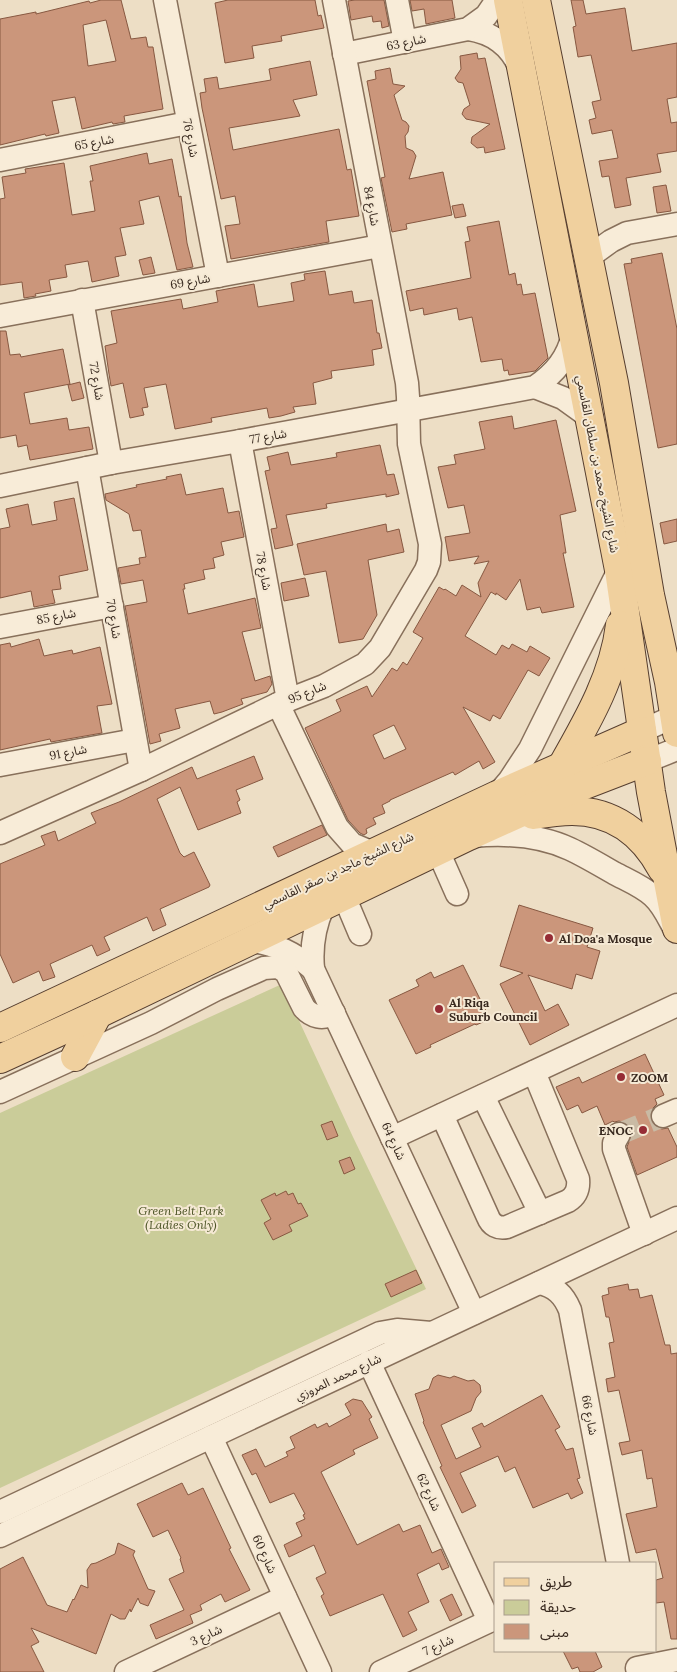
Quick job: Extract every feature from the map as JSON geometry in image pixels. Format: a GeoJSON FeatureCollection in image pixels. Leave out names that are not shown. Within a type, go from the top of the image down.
{"type":"FeatureCollection","features":[{"type":"Feature","properties":{"kind":"main road","name":"شارع الشيخ محمد بن سلطان القاسمي"},"geometry":{"type":"LineString","coordinates":[[508,0],[618,570],[642,731],[677,929]]}},
{"type":"Feature","properties":{"kind":"main road"},"geometry":{"type":"LineString","coordinates":[[536,0],[614,383],[650,595],[676,721]]}},
{"type":"Feature","properties":{"kind":"main road"},"geometry":{"type":"LineString","coordinates":[[650,595],[677,619]]}},
{"type":"Feature","properties":{"kind":"main road"},"geometry":{"type":"LineString","coordinates":[[562,766],[603,687],[617,642],[623,604]]}},
{"type":"Feature","properties":{"kind":"main road","name":"شارع الشيخ ماجد بن صقر القاسمي"},"geometry":{"type":"LineString","coordinates":[[0,1028],[497,795],[642,731]]}},
{"type":"Feature","properties":{"kind":"main road","name":"شارع الشيخ ماجد بن صقر القاسمي"},"geometry":{"type":"LineString","coordinates":[[0,1060],[469,836],[564,793],[647,761]]}},
{"type":"Feature","properties":{"kind":"main road"},"geometry":{"type":"LineString","coordinates":[[514,817],[571,811],[587,812],[616,822],[629,830],[652,851],[667,878]]}},
{"type":"Feature","properties":{"kind":"main road"},"geometry":{"type":"LineString","coordinates":[[75,1057],[98,1014]]}},
{"type":"Feature","properties":{"kind":"street","name":"شارع 76"},"geometry":{"type":"LineString","coordinates":[[165,0],[218,276]]}},
{"type":"Feature","properties":{"kind":"street","name":"شارع 84"},"geometry":{"type":"LineString","coordinates":[[334,0],[407,382],[409,411]]}},
{"type":"Feature","properties":{"kind":"street"},"geometry":{"type":"LineString","coordinates":[[397,0],[405,42]]}},
{"type":"Feature","properties":{"kind":"street","name":"شارع 63"},"geometry":{"type":"LineString","coordinates":[[344,54],[468,29],[486,16],[497,0]]}},
{"type":"Feature","properties":{"kind":"street"},"geometry":{"type":"LineString","coordinates":[[468,29],[480,31],[501,42],[510,50],[524,75]]}},
{"type":"Feature","properties":{"kind":"street","name":"شارع 65"},"geometry":{"type":"LineString","coordinates":[[0,160],[188,123]]}},
{"type":"Feature","properties":{"kind":"street"},"geometry":{"type":"LineString","coordinates":[[580,215],[588,222],[607,230],[627,233]]}},
{"type":"Feature","properties":{"kind":"street"},"geometry":{"type":"LineString","coordinates":[[589,257],[611,241],[627,233],[677,224]]}},
{"type":"Feature","properties":{"kind":"street","name":"شارع 69"},"geometry":{"type":"LineString","coordinates":[[0,316],[380,246]]}},
{"type":"Feature","properties":{"kind":"street","name":"شارع 72"},"geometry":{"type":"LineString","coordinates":[[82,300],[111,462]]}},
{"type":"Feature","properties":{"kind":"street","name":"شارع 77"},"geometry":{"type":"LineString","coordinates":[[0,486],[111,462],[240,441],[535,387],[547,379],[561,363],[570,346],[573,334]]}},
{"type":"Feature","properties":{"kind":"street"},"geometry":{"type":"LineString","coordinates":[[535,387],[563,398],[588,416]]}},
{"type":"Feature","properties":{"kind":"street","name":"شارع 95"},"geometry":{"type":"LineString","coordinates":[[0,834],[141,770],[283,702],[306,694],[342,677],[370,659],[384,642],[429,562],[430,544],[409,444],[409,411]]}},
{"type":"Feature","properties":{"kind":"street","name":"شارع 78"},"geometry":{"type":"LineString","coordinates":[[240,441],[283,702],[337,827]]}},
{"type":"Feature","properties":{"kind":"street","name":"شارع 70"},"geometry":{"type":"LineString","coordinates":[[87,468],[141,770]]}},
{"type":"Feature","properties":{"kind":"street"},"geometry":{"type":"LineString","coordinates":[[497,795],[530,749],[618,570]]}},
{"type":"Feature","properties":{"kind":"street","name":"شارع 85"},"geometry":{"type":"LineString","coordinates":[[0,627],[112,606]]}},
{"type":"Feature","properties":{"kind":"street","name":"شارع الشيخ ماجد بن صقر القاسمي"},"geometry":{"type":"LineString","coordinates":[[642,731],[676,721]]}},
{"type":"Feature","properties":{"kind":"street","name":"شارع 91"},"geometry":{"type":"LineString","coordinates":[[0,765],[136,740]]}},
{"type":"Feature","properties":{"kind":"street","name":"شارع الشيخ ماجد بن صقر القاسمي"},"geometry":{"type":"LineString","coordinates":[[647,761],[677,748]]}},
{"type":"Feature","properties":{"kind":"street"},"geometry":{"type":"LineString","coordinates":[[337,827],[346,840],[359,848],[373,853]]}},
{"type":"Feature","properties":{"kind":"street"},"geometry":{"type":"LineString","coordinates":[[329,874],[336,851],[337,827]]}},
{"type":"Feature","properties":{"kind":"street"},"geometry":{"type":"LineString","coordinates":[[469,836],[502,835],[526,837],[545,840],[570,849],[640,887],[653,897],[662,906],[677,935]]}},
{"type":"Feature","properties":{"kind":"street"},"geometry":{"type":"LineString","coordinates":[[438,851],[457,894]]}},
{"type":"Feature","properties":{"kind":"street"},"geometry":{"type":"LineString","coordinates":[[334,901],[360,934]]}},
{"type":"Feature","properties":{"kind":"street","name":"شارع 64"},"geometry":{"type":"LineString","coordinates":[[334,901],[318,918],[312,943],[313,969],[474,1313]]}},
{"type":"Feature","properties":{"kind":"street","name":"شارع 64"},"geometry":{"type":"LineString","coordinates":[[251,941],[278,946],[291,952],[313,969]]}},
{"type":"Feature","properties":{"kind":"street"},"geometry":{"type":"LineString","coordinates":[[0,1092],[171,1014],[217,989],[269,967],[278,967],[286,972],[304,1008],[308,1012],[318,1017],[334,1013]]}},
{"type":"Feature","properties":{"kind":"street"},"geometry":{"type":"LineString","coordinates":[[392,1138],[677,1005]]}},
{"type":"Feature","properties":{"kind":"street"},"geometry":{"type":"LineString","coordinates":[[442,1115],[492,1224],[499,1227],[507,1227],[540,1213],[572,1198],[579,1184],[534,1072]]}},
{"type":"Feature","properties":{"kind":"street"},"geometry":{"type":"LineString","coordinates":[[483,1096],[540,1213]]}},
{"type":"Feature","properties":{"kind":"street"},"geometry":{"type":"LineString","coordinates":[[619,1134],[616,1138],[614,1149],[644,1234]]}},
{"type":"Feature","properties":{"kind":"street","name":"شارع محمد المروزي"},"geometry":{"type":"LineString","coordinates":[[0,1536],[677,1218]]}},
{"type":"Feature","properties":{"kind":"street","name":"شارع 66"},"geometry":{"type":"LineString","coordinates":[[539,1283],[555,1289],[567,1302],[570,1310],[616,1562]]}},
{"type":"Feature","properties":{"kind":"street"},"geometry":{"type":"LineString","coordinates":[[0,1512],[380,1333],[397,1330],[432,1333]]}},
{"type":"Feature","properties":{"kind":"street","name":"شارع 62"},"geometry":{"type":"LineString","coordinates":[[369,1362],[492,1619]]}},
{"type":"Feature","properties":{"kind":"street","name":"شارع 60"},"geometry":{"type":"LineString","coordinates":[[211,1437],[320,1672]]}},
{"type":"Feature","properties":{"kind":"street","name":"شارع 3"},"geometry":{"type":"LineString","coordinates":[[126,1672],[285,1597]]}},
{"type":"Feature","properties":{"kind":"street","name":"شارع 7"},"geometry":{"type":"LineString","coordinates":[[381,1672],[492,1619]]}},
{"type":"Feature","properties":{"kind":"street"},"geometry":{"type":"LineString","coordinates":[[636,1664],[677,1660]]}},
{"type":"Feature","properties":{"kind":"green space","name":"Green Belt Park (Ladies Only)"},"geometry":{"type":"Polygon","coordinates":[[[282,984],[426,1289],[0,1488],[0,1113],[282,984]]]}},
{"type":"Feature","properties":{"kind":"building"},"geometry":{"type":"Polygon","coordinates":[[[101,0],[121,0],[131,39],[146,37],[148,47],[153,47],[163,109],[124,116],[125,122],[113,124],[112,122],[82,129],[75,97],[52,101],[59,133],[46,136],[45,134],[0,145],[0,19],[36,12],[36,14],[89,1],[90,3],[101,0]],[[106,20],[83,25],[88,66],[116,61],[106,20]]]}},
{"type":"Feature","properties":{"kind":"building"},"geometry":{"type":"Polygon","coordinates":[[[228,0],[315,0],[318,16],[321,15],[324,28],[281,36],[282,41],[252,46],[254,58],[225,63],[215,3],[228,0]]]}},
{"type":"Feature","properties":{"kind":"building"},"geometry":{"type":"Polygon","coordinates":[[[384,0],[389,26],[382,28],[381,21],[373,22],[372,16],[351,20],[348,1],[384,0]]]}},
{"type":"Feature","properties":{"kind":"building"},"geometry":{"type":"Polygon","coordinates":[[[410,0],[452,0],[455,18],[426,24],[424,9],[412,11],[410,0]]]}},
{"type":"Feature","properties":{"kind":"building"},"geometry":{"type":"Polygon","coordinates":[[[571,0],[583,0],[586,14],[625,8],[632,51],[677,43],[677,97],[667,99],[671,123],[677,122],[677,151],[657,154],[661,172],[626,178],[631,205],[615,208],[609,176],[602,177],[599,161],[618,158],[612,130],[592,134],[589,120],[596,118],[592,102],[601,100],[591,55],[578,57],[573,27],[576,26],[571,0]]]}},
{"type":"Feature","properties":{"kind":"building"},"geometry":{"type":"Polygon","coordinates":[[[477,53],[478,59],[485,58],[505,149],[485,153],[484,147],[477,148],[471,143],[472,137],[490,124],[466,119],[462,114],[464,109],[470,105],[463,83],[458,82],[455,78],[461,69],[460,56],[477,53]]]}},
{"type":"Feature","properties":{"kind":"building"},"geometry":{"type":"Polygon","coordinates":[[[310,61],[317,95],[293,100],[300,116],[229,128],[233,150],[339,129],[347,170],[351,169],[359,216],[326,221],[329,242],[231,259],[225,226],[240,224],[235,196],[221,199],[202,108],[200,93],[206,92],[204,79],[217,77],[219,89],[271,80],[269,69],[310,61]]]}},
{"type":"Feature","properties":{"kind":"building"},"geometry":{"type":"Polygon","coordinates":[[[390,68],[393,84],[405,86],[394,95],[402,120],[409,126],[405,136],[406,148],[413,151],[416,156],[409,179],[443,172],[452,215],[406,224],[407,229],[392,232],[381,178],[385,177],[367,81],[376,79],[375,71],[390,68]]]}},
{"type":"Feature","properties":{"kind":"building"},"geometry":{"type":"Polygon","coordinates":[[[147,153],[149,164],[172,159],[179,197],[181,196],[187,243],[193,267],[177,270],[159,196],[139,201],[144,224],[120,228],[126,255],[115,257],[119,276],[92,282],[88,261],[65,265],[67,277],[49,280],[51,291],[35,294],[36,296],[24,298],[22,282],[0,285],[0,199],[5,198],[2,177],[26,173],[25,169],[64,163],[72,215],[95,211],[90,181],[93,181],[90,166],[147,153]]]}},
{"type":"Feature","properties":{"kind":"building"},"geometry":{"type":"Polygon","coordinates":[[[666,185],[671,211],[657,213],[653,187],[666,185]]]}},
{"type":"Feature","properties":{"kind":"building"},"geometry":{"type":"Polygon","coordinates":[[[463,204],[466,216],[455,218],[452,206],[463,204]]]}},
{"type":"Feature","properties":{"kind":"building"},"geometry":{"type":"Polygon","coordinates":[[[499,221],[509,275],[515,273],[517,285],[521,284],[523,295],[535,293],[548,358],[535,371],[509,375],[508,370],[504,371],[502,359],[481,362],[472,317],[459,320],[457,308],[424,315],[423,308],[410,311],[406,291],[471,278],[465,242],[470,241],[467,227],[499,221]]]}},
{"type":"Feature","properties":{"kind":"building"},"geometry":{"type":"Polygon","coordinates":[[[662,253],[677,329],[677,444],[658,448],[624,264],[632,263],[631,259],[662,253]]]}},
{"type":"Feature","properties":{"kind":"building"},"geometry":{"type":"Polygon","coordinates":[[[151,257],[155,273],[143,275],[139,260],[151,257]]]}},
{"type":"Feature","properties":{"kind":"building"},"geometry":{"type":"Polygon","coordinates":[[[325,271],[329,295],[352,291],[354,303],[372,300],[377,333],[379,333],[382,348],[372,350],[374,365],[331,371],[332,378],[313,383],[316,404],[293,407],[295,412],[281,416],[269,418],[267,408],[211,418],[212,422],[175,429],[166,384],[144,388],[148,407],[142,408],[144,415],[130,418],[123,383],[111,386],[105,346],[117,343],[111,311],[181,299],[183,309],[218,302],[216,291],[254,284],[258,307],[294,301],[291,283],[305,280],[304,274],[325,271]]]}},
{"type":"Feature","properties":{"kind":"building"},"geometry":{"type":"Polygon","coordinates":[[[0,331],[6,331],[10,355],[20,354],[21,357],[63,349],[70,384],[24,393],[30,424],[67,418],[69,430],[89,427],[93,449],[30,460],[27,445],[18,447],[16,435],[0,438],[0,331]]]}},
{"type":"Feature","properties":{"kind":"building"},"geometry":{"type":"Polygon","coordinates":[[[80,382],[84,398],[72,401],[68,385],[80,382]]]}},
{"type":"Feature","properties":{"kind":"building"},"geometry":{"type":"Polygon","coordinates":[[[512,416],[514,429],[556,420],[576,511],[560,515],[566,553],[563,553],[574,607],[542,613],[540,607],[527,610],[520,579],[506,600],[491,592],[465,636],[496,655],[502,645],[509,649],[512,644],[527,652],[530,646],[550,658],[539,676],[528,670],[500,719],[493,715],[490,721],[463,707],[495,762],[483,769],[479,761],[455,775],[453,772],[390,800],[382,805],[385,813],[373,818],[376,824],[366,829],[367,833],[364,835],[348,820],[305,728],[341,711],[336,700],[367,686],[372,697],[392,668],[397,671],[403,662],[407,665],[423,638],[413,632],[439,587],[456,596],[462,585],[481,597],[478,583],[489,561],[474,564],[479,556],[449,561],[445,537],[470,533],[464,505],[448,508],[438,467],[456,464],[454,455],[485,449],[479,422],[512,416]],[[394,725],[373,735],[384,759],[406,749],[394,725]]]}},
{"type":"Feature","properties":{"kind":"building"},"geometry":{"type":"Polygon","coordinates":[[[380,445],[387,475],[394,474],[399,494],[386,497],[386,494],[326,504],[327,508],[286,515],[293,545],[275,549],[271,529],[277,528],[265,471],[270,470],[267,457],[288,452],[291,465],[337,457],[336,453],[380,445]]]}},
{"type":"Feature","properties":{"kind":"building"},"geometry":{"type":"Polygon","coordinates":[[[181,474],[186,495],[223,488],[228,513],[239,511],[244,537],[221,542],[224,555],[213,558],[215,568],[203,570],[205,579],[184,584],[185,589],[183,589],[188,614],[255,598],[261,628],[242,632],[255,681],[270,676],[272,684],[267,692],[241,699],[243,704],[222,712],[214,714],[210,701],[175,709],[180,728],[159,734],[161,741],[150,744],[125,606],[147,602],[143,580],[121,584],[118,568],[140,564],[139,558],[146,557],[141,530],[133,531],[129,514],[106,500],[105,494],[181,474]]]}},
{"type":"Feature","properties":{"kind":"building"},"geometry":{"type":"Polygon","coordinates":[[[74,498],[88,570],[59,576],[61,589],[52,590],[55,603],[34,607],[31,591],[0,598],[0,529],[10,527],[6,509],[28,504],[32,525],[57,520],[54,502],[74,498]]]}},
{"type":"Feature","properties":{"kind":"building"},"geometry":{"type":"Polygon","coordinates":[[[677,519],[677,541],[664,544],[660,523],[677,519]]]}},
{"type":"Feature","properties":{"kind":"building"},"geometry":{"type":"Polygon","coordinates":[[[386,524],[387,532],[399,529],[404,552],[368,560],[377,615],[363,639],[339,643],[326,571],[304,575],[297,544],[386,524]]]}},
{"type":"Feature","properties":{"kind":"building"},"geometry":{"type":"Polygon","coordinates":[[[305,578],[309,596],[284,601],[281,583],[305,578]]]}},
{"type":"Feature","properties":{"kind":"building"},"geometry":{"type":"Polygon","coordinates":[[[39,639],[44,656],[72,650],[73,654],[100,647],[112,704],[97,706],[102,733],[51,742],[50,739],[0,750],[0,645],[10,643],[11,647],[39,639]]]}},
{"type":"Feature","properties":{"kind":"building"},"geometry":{"type":"Polygon","coordinates":[[[254,756],[263,779],[236,790],[240,800],[237,802],[241,813],[198,830],[180,787],[157,799],[180,853],[184,857],[194,852],[210,885],[209,887],[160,909],[166,925],[153,931],[147,917],[104,937],[110,950],[97,956],[92,945],[50,964],[55,977],[43,981],[39,971],[13,983],[0,954],[0,864],[45,845],[41,836],[55,831],[58,841],[96,823],[91,813],[119,802],[192,767],[197,779],[254,756]]]}},
{"type":"Feature","properties":{"kind":"building"},"geometry":{"type":"Polygon","coordinates":[[[322,825],[327,835],[278,857],[273,847],[322,825]]]}},
{"type":"Feature","properties":{"kind":"building","name":"Al Doa'a Mosque"},"geometry":{"type":"Polygon","coordinates":[[[519,905],[593,928],[587,947],[600,951],[592,979],[576,974],[572,989],[528,975],[545,1011],[558,1004],[569,1025],[530,1045],[500,984],[523,973],[500,966],[519,905]]]}},
{"type":"Feature","properties":{"kind":"building","name":"Al Riqa Suburb Council"},"geometry":{"type":"Polygon","coordinates":[[[463,965],[490,1019],[430,1045],[431,1047],[416,1054],[389,1000],[419,986],[416,980],[431,972],[434,978],[463,965]]]}},
{"type":"Feature","properties":{"kind":"building","name":"ENOC"},"geometry":{"type":"Polygon","coordinates":[[[645,1054],[664,1095],[655,1099],[657,1104],[650,1114],[651,1121],[656,1127],[668,1128],[677,1147],[677,1157],[637,1175],[627,1147],[632,1134],[630,1127],[626,1123],[619,1121],[613,1121],[605,1125],[597,1106],[582,1113],[578,1105],[567,1110],[556,1087],[579,1077],[582,1083],[645,1054]]]}},
{"type":"Feature","properties":{"kind":"building"},"geometry":{"type":"Polygon","coordinates":[[[332,1121],[338,1136],[327,1140],[321,1125],[332,1121]]]}},
{"type":"Feature","properties":{"kind":"building"},"geometry":{"type":"Polygon","coordinates":[[[350,1157],[355,1169],[344,1174],[339,1161],[350,1157]]]}},
{"type":"Feature","properties":{"kind":"building"},"geometry":{"type":"Polygon","coordinates":[[[286,1191],[288,1195],[293,1193],[298,1204],[301,1203],[308,1216],[289,1225],[292,1231],[273,1240],[264,1223],[271,1219],[261,1200],[275,1193],[276,1196],[286,1191]]]}},
{"type":"Feature","properties":{"kind":"building"},"geometry":{"type":"Polygon","coordinates":[[[416,1270],[422,1283],[391,1297],[385,1284],[416,1270]]]}},
{"type":"Feature","properties":{"kind":"building"},"geometry":{"type":"Polygon","coordinates":[[[628,1284],[629,1290],[638,1289],[640,1298],[652,1295],[665,1345],[670,1345],[671,1354],[677,1353],[677,1639],[671,1639],[664,1602],[657,1603],[657,1580],[663,1578],[656,1549],[636,1553],[626,1514],[657,1507],[652,1478],[647,1479],[642,1450],[622,1455],[619,1443],[630,1441],[619,1390],[608,1392],[606,1379],[615,1377],[609,1343],[614,1342],[602,1296],[609,1294],[608,1288],[628,1284]]]}},
{"type":"Feature","properties":{"kind":"building"},"geometry":{"type":"Polygon","coordinates":[[[438,1375],[450,1378],[454,1376],[468,1381],[474,1380],[480,1385],[481,1392],[476,1398],[471,1411],[441,1425],[456,1459],[481,1447],[472,1428],[482,1423],[484,1427],[542,1395],[560,1427],[555,1430],[566,1450],[573,1448],[580,1478],[577,1479],[583,1493],[571,1499],[568,1493],[533,1508],[515,1467],[505,1472],[498,1456],[460,1473],[476,1506],[462,1513],[440,1467],[442,1466],[423,1422],[415,1394],[429,1389],[433,1378],[438,1375]]]}},
{"type":"Feature","properties":{"kind":"building"},"geometry":{"type":"Polygon","coordinates":[[[353,1399],[362,1401],[372,1417],[369,1419],[378,1438],[353,1450],[355,1454],[321,1472],[357,1545],[399,1524],[403,1532],[420,1525],[432,1553],[441,1549],[449,1567],[442,1570],[439,1563],[417,1574],[429,1602],[408,1612],[417,1630],[403,1637],[383,1594],[330,1616],[321,1596],[324,1594],[316,1578],[326,1573],[314,1545],[289,1557],[284,1545],[302,1536],[296,1523],[305,1519],[303,1515],[305,1514],[294,1493],[270,1503],[256,1473],[252,1475],[242,1455],[256,1449],[265,1467],[288,1456],[286,1452],[295,1448],[290,1437],[315,1424],[317,1428],[327,1423],[329,1427],[351,1415],[345,1404],[353,1399]]]}},
{"type":"Feature","properties":{"kind":"building"},"geometry":{"type":"Polygon","coordinates":[[[182,1483],[188,1495],[203,1488],[231,1548],[229,1549],[250,1590],[225,1602],[221,1594],[200,1605],[202,1610],[190,1615],[193,1623],[156,1639],[150,1625],[184,1610],[169,1579],[184,1572],[181,1558],[168,1530],[153,1537],[137,1504],[182,1483]]]}},
{"type":"Feature","properties":{"kind":"building"},"geometry":{"type":"Polygon","coordinates":[[[118,1543],[135,1551],[133,1555],[148,1589],[155,1591],[148,1606],[140,1603],[138,1598],[125,1619],[120,1619],[111,1614],[96,1654],[31,1628],[39,1642],[31,1646],[44,1672],[0,1672],[0,1569],[23,1557],[47,1605],[67,1612],[81,1585],[88,1588],[87,1570],[91,1564],[115,1554],[118,1543]]]}},
{"type":"Feature","properties":{"kind":"building"},"geometry":{"type":"Polygon","coordinates":[[[452,1594],[462,1615],[450,1621],[440,1600],[452,1594]]]}},
{"type":"Feature","properties":{"kind":"building"},"geometry":{"type":"Polygon","coordinates":[[[564,1652],[595,1652],[602,1667],[593,1672],[580,1672],[578,1667],[572,1669],[564,1652]]]}},
{"type":"Feature","properties":{"kind":"tunnel"},"geometry":{"type":"LineString","coordinates":[[619,1134],[663,1116]]}},
{"type":"Feature","properties":{"kind":"place","name":"Al Doa'a Mosque"},"geometry":{"type":"Point","coordinates":[549,938]}},
{"type":"Feature","properties":{"kind":"place","name":"Al Riqa Suburb Council"},"geometry":{"type":"Point","coordinates":[439,1009]}},
{"type":"Feature","properties":{"kind":"place","name":"ZOOM"},"geometry":{"type":"Point","coordinates":[621,1077]}},
{"type":"Feature","properties":{"kind":"place","name":"ENOC"},"geometry":{"type":"Point","coordinates":[643,1130]}}]}
